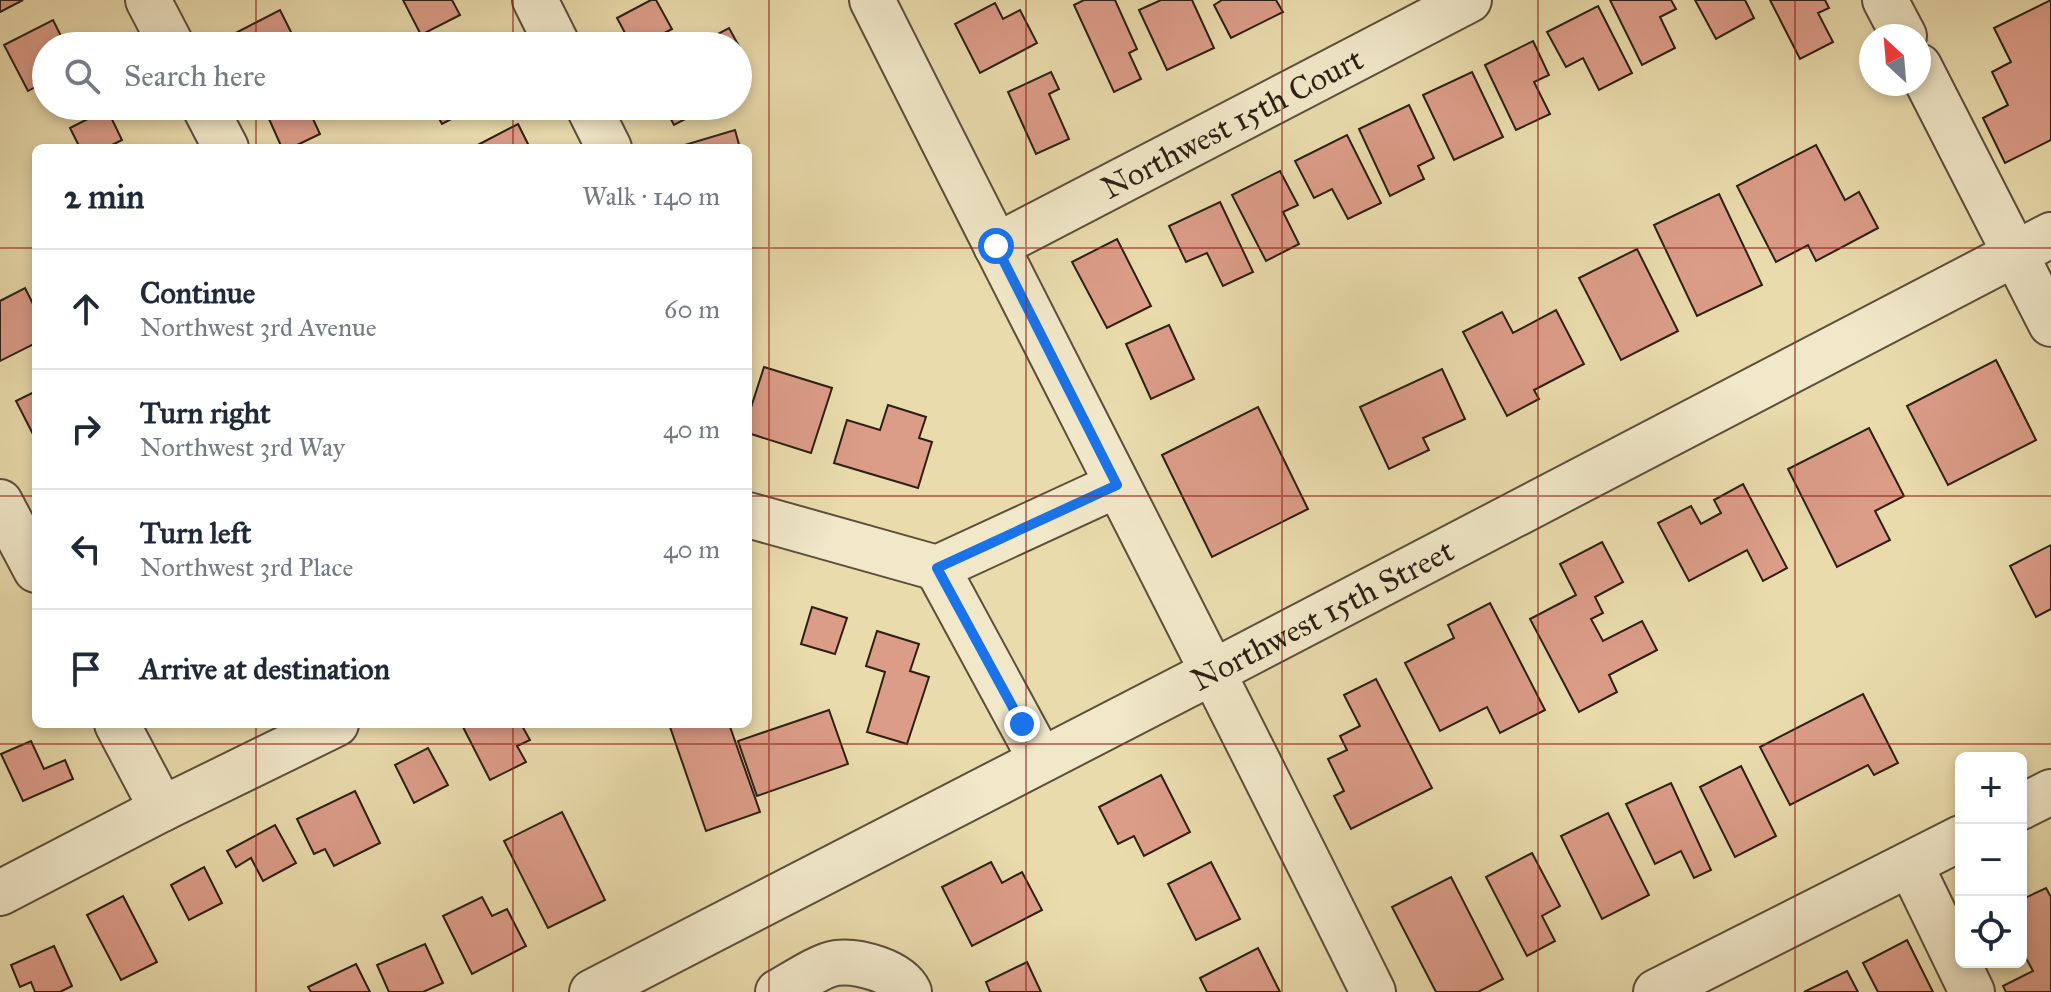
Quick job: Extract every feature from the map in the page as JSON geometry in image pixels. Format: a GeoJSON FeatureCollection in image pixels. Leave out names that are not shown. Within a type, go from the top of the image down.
{"type":"FeatureCollection","features":[{"type":"Feature","properties":{"kind":"street"},"geometry":{"type":"LineString","coordinates":[[148,0],[165,32]]}},
{"type":"Feature","properties":{"kind":"street"},"geometry":{"type":"LineString","coordinates":[[535,0],[551,32]]}},
{"type":"Feature","properties":{"kind":"street"},"geometry":{"type":"LineString","coordinates":[[872,0],[1117,485],[1215,671],[1373,992]]}},
{"type":"Feature","properties":{"kind":"street","name":"Northwest 15th Court"},"geometry":{"type":"LineString","coordinates":[[996,246],[1469,0]]}},
{"type":"Feature","properties":{"kind":"street"},"geometry":{"type":"LineString","coordinates":[[1885,0],[1898,24]]}},
{"type":"Feature","properties":{"kind":"street"},"geometry":{"type":"LineString","coordinates":[[1931,85],[2032,244],[2051,324]]}},
{"type":"Feature","properties":{"kind":"street"},"geometry":{"type":"LineString","coordinates":[[211,120],[224,144]]}},
{"type":"Feature","properties":{"kind":"street"},"geometry":{"type":"LineString","coordinates":[[595,120],[607,144]]}},
{"type":"Feature","properties":{"kind":"street","name":"Northwest 15th Street"},"geometry":{"type":"LineString","coordinates":[[592,992],[2032,244]]}},
{"type":"Feature","properties":{"kind":"street"},"geometry":{"type":"LineString","coordinates":[[752,516],[937,568],[1117,485]]}},
{"type":"Feature","properties":{"kind":"street"},"geometry":{"type":"LineString","coordinates":[[0,502],[32,562]]}},
{"type":"Feature","properties":{"kind":"street"},"geometry":{"type":"LineString","coordinates":[[937,568],[1041,760]]}},
{"type":"Feature","properties":{"kind":"street"},"geometry":{"type":"LineString","coordinates":[[119,728],[162,809]]}},
{"type":"Feature","properties":{"kind":"street"},"geometry":{"type":"LineString","coordinates":[[0,893],[328,728]]}},
{"type":"Feature","properties":{"kind":"street"},"geometry":{"type":"LineString","coordinates":[[2027,804],[2051,792]]}},
{"type":"Feature","properties":{"kind":"street"},"geometry":{"type":"LineString","coordinates":[[1656,992],[1955,841]]}},
{"type":"Feature","properties":{"kind":"street"},"geometry":{"type":"LineString","coordinates":[[1910,864],[1972,992]]}},
{"type":"Feature","properties":{"kind":"street"},"geometry":{"type":"LineString","coordinates":[[778,992],[834,963],[875,966],[906,986],[909,992]]}},
{"type":"Feature","properties":{"kind":"building"},"geometry":{"type":"Polygon","coordinates":[[[0,0],[23,0],[0,12],[0,0]]]}},
{"type":"Feature","properties":{"kind":"building"},"geometry":{"type":"Polygon","coordinates":[[[403,0],[452,0],[460,15],[427,32],[419,32],[403,0]]]}},
{"type":"Feature","properties":{"kind":"building"},"geometry":{"type":"Polygon","coordinates":[[[656,0],[672,29],[666,32],[624,32],[617,18],[656,0]]]}},
{"type":"Feature","properties":{"kind":"building"},"geometry":{"type":"Polygon","coordinates":[[[1084,0],[1115,0],[1137,49],[1129,53],[1141,79],[1114,92],[1074,5],[1084,0]]]}},
{"type":"Feature","properties":{"kind":"building"},"geometry":{"type":"Polygon","coordinates":[[[1161,0],[1192,0],[1214,48],[1167,70],[1139,10],[1161,0]]]}},
{"type":"Feature","properties":{"kind":"building"},"geometry":{"type":"Polygon","coordinates":[[[1222,0],[1276,0],[1283,12],[1231,38],[1214,5],[1222,0]]]}},
{"type":"Feature","properties":{"kind":"building"},"geometry":{"type":"Polygon","coordinates":[[[1610,0],[1671,0],[1676,9],[1660,17],[1675,48],[1642,65],[1610,0]]]}},
{"type":"Feature","properties":{"kind":"building"},"geometry":{"type":"Polygon","coordinates":[[[1695,0],[1745,0],[1754,18],[1716,39],[1695,0]]]}},
{"type":"Feature","properties":{"kind":"building"},"geometry":{"type":"Polygon","coordinates":[[[1770,0],[1825,0],[1829,8],[1818,13],[1833,42],[1800,59],[1770,0]]]}},
{"type":"Feature","properties":{"kind":"building"},"geometry":{"type":"Polygon","coordinates":[[[2051,0],[2051,140],[2005,163],[1983,118],[2008,105],[1992,72],[2011,62],[1994,28],[2051,0]]]}},
{"type":"Feature","properties":{"kind":"building"},"geometry":{"type":"Polygon","coordinates":[[[995,3],[1003,19],[1020,10],[1037,43],[980,73],[955,24],[995,3]]]}},
{"type":"Feature","properties":{"kind":"building"},"geometry":{"type":"Polygon","coordinates":[[[1598,6],[1632,73],[1599,90],[1583,58],[1566,67],[1547,32],[1598,6]]]}},
{"type":"Feature","properties":{"kind":"building"},"geometry":{"type":"Polygon","coordinates":[[[280,10],[291,32],[238,32],[280,10]]]}},
{"type":"Feature","properties":{"kind":"building"},"geometry":{"type":"Polygon","coordinates":[[[53,20],[59,32],[32,32],[32,89],[28,91],[4,45],[53,20]]]}},
{"type":"Feature","properties":{"kind":"building"},"geometry":{"type":"Polygon","coordinates":[[[1533,41],[1549,75],[1534,82],[1550,114],[1516,130],[1485,65],[1533,41]]]}},
{"type":"Feature","properties":{"kind":"building"},"geometry":{"type":"Polygon","coordinates":[[[1051,72],[1059,89],[1049,94],[1069,139],[1036,154],[1008,92],[1051,72]]]}},
{"type":"Feature","properties":{"kind":"building"},"geometry":{"type":"Polygon","coordinates":[[[1472,72],[1503,137],[1454,160],[1423,95],[1472,72]]]}},
{"type":"Feature","properties":{"kind":"building"},"geometry":{"type":"Polygon","coordinates":[[[1409,105],[1434,158],[1418,166],[1424,179],[1390,196],[1359,129],[1409,105]]]}},
{"type":"Feature","properties":{"kind":"building"},"geometry":{"type":"Polygon","coordinates":[[[86,120],[112,120],[122,140],[114,144],[78,144],[70,128],[86,120]]]}},
{"type":"Feature","properties":{"kind":"building"},"geometry":{"type":"Polygon","coordinates":[[[269,120],[314,120],[320,134],[299,144],[280,144],[269,120]]]}},
{"type":"Feature","properties":{"kind":"building"},"geometry":{"type":"Polygon","coordinates":[[[518,124],[528,144],[480,144],[518,124]]]}},
{"type":"Feature","properties":{"kind":"building"},"geometry":{"type":"Polygon","coordinates":[[[735,130],[739,144],[688,144],[735,130]]]}},
{"type":"Feature","properties":{"kind":"building"},"geometry":{"type":"Polygon","coordinates":[[[1347,135],[1381,203],[1348,219],[1332,189],[1314,198],[1295,161],[1347,135]]]}},
{"type":"Feature","properties":{"kind":"building"},"geometry":{"type":"Polygon","coordinates":[[[1816,145],[1845,200],[1859,192],[1878,228],[1816,261],[1808,245],[1776,262],[1737,186],[1816,145]]]}},
{"type":"Feature","properties":{"kind":"building"},"geometry":{"type":"Polygon","coordinates":[[[1280,171],[1298,205],[1283,212],[1299,244],[1266,261],[1232,195],[1280,171]]]}},
{"type":"Feature","properties":{"kind":"building"},"geometry":{"type":"Polygon","coordinates":[[[1719,194],[1762,285],[1697,316],[1654,225],[1719,194]]]}},
{"type":"Feature","properties":{"kind":"building"},"geometry":{"type":"Polygon","coordinates":[[[1220,202],[1253,272],[1223,286],[1207,253],[1186,262],[1169,226],[1220,202]]]}},
{"type":"Feature","properties":{"kind":"building"},"geometry":{"type":"Polygon","coordinates":[[[1117,239],[1151,306],[1107,328],[1072,262],[1117,239]]]}},
{"type":"Feature","properties":{"kind":"building"},"geometry":{"type":"Polygon","coordinates":[[[1637,249],[1678,331],[1621,360],[1579,278],[1637,249]]]}},
{"type":"Feature","properties":{"kind":"building"},"geometry":{"type":"Polygon","coordinates":[[[25,288],[32,302],[32,345],[0,361],[0,301],[25,288]]]}},
{"type":"Feature","properties":{"kind":"building"},"geometry":{"type":"Polygon","coordinates":[[[1556,310],[1584,364],[1534,390],[1539,399],[1507,416],[1463,332],[1502,312],[1513,333],[1556,310]]]}},
{"type":"Feature","properties":{"kind":"building"},"geometry":{"type":"Polygon","coordinates":[[[1169,325],[1194,379],[1151,399],[1126,344],[1169,325]]]}},
{"type":"Feature","properties":{"kind":"building"},"geometry":{"type":"Polygon","coordinates":[[[1996,360],[2036,440],[1948,485],[1907,406],[1996,360]]]}},
{"type":"Feature","properties":{"kind":"building"},"geometry":{"type":"Polygon","coordinates":[[[764,367],[832,388],[811,453],[752,434],[752,404],[764,367]]]}},
{"type":"Feature","properties":{"kind":"building"},"geometry":{"type":"Polygon","coordinates":[[[1442,369],[1465,419],[1423,438],[1429,450],[1389,469],[1360,407],[1442,369]]]}},
{"type":"Feature","properties":{"kind":"building"},"geometry":{"type":"Polygon","coordinates":[[[32,393],[32,432],[16,401],[32,393]]]}},
{"type":"Feature","properties":{"kind":"building"},"geometry":{"type":"Polygon","coordinates":[[[888,405],[926,417],[919,438],[932,442],[918,488],[834,463],[847,420],[880,430],[888,405]]]}},
{"type":"Feature","properties":{"kind":"building"},"geometry":{"type":"Polygon","coordinates":[[[1258,407],[1308,509],[1212,557],[1162,455],[1258,407]]]}},
{"type":"Feature","properties":{"kind":"building"},"geometry":{"type":"Polygon","coordinates":[[[1869,428],[1904,496],[1875,511],[1890,540],[1837,567],[1788,469],[1869,428]]]}},
{"type":"Feature","properties":{"kind":"building"},"geometry":{"type":"Polygon","coordinates":[[[1743,484],[1787,568],[1763,581],[1747,550],[1689,581],[1658,523],[1691,506],[1701,524],[1721,513],[1714,500],[1743,484]]]}},
{"type":"Feature","properties":{"kind":"building"},"geometry":{"type":"Polygon","coordinates":[[[1602,542],[1623,582],[1595,597],[1603,613],[1591,619],[1603,641],[1642,621],[1657,650],[1609,675],[1617,692],[1579,712],[1530,619],[1576,595],[1560,564],[1602,542]]]}},
{"type":"Feature","properties":{"kind":"building"},"geometry":{"type":"Polygon","coordinates":[[[2051,545],[2051,609],[2036,617],[2010,566],[2051,545]]]}},
{"type":"Feature","properties":{"kind":"building"},"geometry":{"type":"Polygon","coordinates":[[[1490,603],[1545,710],[1500,733],[1487,707],[1440,731],[1405,663],[1454,638],[1448,625],[1490,603]]]}},
{"type":"Feature","properties":{"kind":"building"},"geometry":{"type":"Polygon","coordinates":[[[812,607],[847,618],[835,654],[801,644],[812,607]]]}},
{"type":"Feature","properties":{"kind":"building"},"geometry":{"type":"Polygon","coordinates":[[[877,631],[919,644],[910,671],[929,677],[907,744],[867,732],[885,672],[866,666],[877,631]]]}},
{"type":"Feature","properties":{"kind":"building"},"geometry":{"type":"Polygon","coordinates":[[[1376,679],[1432,788],[1351,829],[1334,796],[1344,791],[1328,759],[1347,750],[1340,736],[1360,726],[1344,695],[1376,679]]]}},
{"type":"Feature","properties":{"kind":"building"},"geometry":{"type":"Polygon","coordinates":[[[1863,694],[1898,763],[1874,775],[1868,765],[1790,805],[1760,747],[1863,694]]]}},
{"type":"Feature","properties":{"kind":"building"},"geometry":{"type":"Polygon","coordinates":[[[829,710],[848,764],[757,796],[738,741],[829,710]]]}},
{"type":"Feature","properties":{"kind":"building"},"geometry":{"type":"Polygon","coordinates":[[[464,728],[523,728],[530,740],[517,746],[526,762],[490,780],[464,728]]]}},
{"type":"Feature","properties":{"kind":"building"},"geometry":{"type":"Polygon","coordinates":[[[670,728],[730,728],[760,812],[706,831],[670,728]]]}},
{"type":"Feature","properties":{"kind":"building"},"geometry":{"type":"Polygon","coordinates":[[[31,741],[44,769],[65,760],[73,779],[23,801],[1,754],[31,741]]]}},
{"type":"Feature","properties":{"kind":"building"},"geometry":{"type":"Polygon","coordinates":[[[428,748],[448,785],[414,803],[395,765],[428,748]]]}},
{"type":"Feature","properties":{"kind":"building"},"geometry":{"type":"Polygon","coordinates":[[[1741,766],[1776,836],[1735,857],[1700,787],[1741,766]]]}},
{"type":"Feature","properties":{"kind":"building"},"geometry":{"type":"Polygon","coordinates":[[[1161,775],[1190,832],[1144,856],[1134,836],[1118,844],[1099,807],[1161,775]]]}},
{"type":"Feature","properties":{"kind":"building"},"geometry":{"type":"Polygon","coordinates":[[[1671,783],[1711,870],[1694,878],[1681,851],[1655,864],[1626,804],[1671,783]]]}},
{"type":"Feature","properties":{"kind":"building"},"geometry":{"type":"Polygon","coordinates":[[[355,791],[380,843],[334,866],[325,849],[314,854],[297,819],[355,791]]]}},
{"type":"Feature","properties":{"kind":"building"},"geometry":{"type":"Polygon","coordinates":[[[562,812],[605,900],[548,928],[504,841],[562,812]]]}},
{"type":"Feature","properties":{"kind":"building"},"geometry":{"type":"Polygon","coordinates":[[[1608,813],[1649,895],[1602,919],[1561,836],[1608,813]]]}},
{"type":"Feature","properties":{"kind":"building"},"geometry":{"type":"Polygon","coordinates":[[[275,825],[296,863],[263,881],[251,858],[236,867],[227,851],[275,825]]]}},
{"type":"Feature","properties":{"kind":"building"},"geometry":{"type":"Polygon","coordinates":[[[1532,853],[1560,906],[1542,916],[1555,941],[1527,956],[1486,877],[1532,853]]]}},
{"type":"Feature","properties":{"kind":"building"},"geometry":{"type":"Polygon","coordinates":[[[991,862],[1002,883],[1022,872],[1042,910],[972,946],[942,887],[991,862]]]}},
{"type":"Feature","properties":{"kind":"building"},"geometry":{"type":"Polygon","coordinates":[[[1211,862],[1240,919],[1196,940],[1168,884],[1211,862]]]}},
{"type":"Feature","properties":{"kind":"building"},"geometry":{"type":"Polygon","coordinates":[[[204,867],[222,903],[189,920],[171,885],[204,867]]]}},
{"type":"Feature","properties":{"kind":"building"},"geometry":{"type":"Polygon","coordinates":[[[1451,877],[1503,979],[1478,992],[1436,992],[1392,907],[1451,877]]]}},
{"type":"Feature","properties":{"kind":"building"},"geometry":{"type":"Polygon","coordinates":[[[2046,888],[2051,897],[2051,992],[2006,992],[2003,986],[2033,971],[2027,960],[2027,897],[2046,888]]]}},
{"type":"Feature","properties":{"kind":"building"},"geometry":{"type":"Polygon","coordinates":[[[123,896],[157,962],[121,980],[87,915],[123,896]]]}},
{"type":"Feature","properties":{"kind":"building"},"geometry":{"type":"Polygon","coordinates":[[[482,897],[492,916],[507,909],[526,946],[472,974],[443,916],[482,897]]]}},
{"type":"Feature","properties":{"kind":"building"},"geometry":{"type":"Polygon","coordinates":[[[1907,940],[1933,992],[1878,992],[1863,963],[1907,940]]]}},
{"type":"Feature","properties":{"kind":"building"},"geometry":{"type":"Polygon","coordinates":[[[425,944],[443,983],[423,992],[389,992],[377,965],[425,944]]]}},
{"type":"Feature","properties":{"kind":"building"},"geometry":{"type":"Polygon","coordinates":[[[54,946],[72,986],[60,992],[35,992],[31,982],[20,987],[11,965],[54,946]]]}},
{"type":"Feature","properties":{"kind":"building"},"geometry":{"type":"Polygon","coordinates":[[[1258,948],[1280,992],[1207,992],[1200,978],[1258,948]]]}},
{"type":"Feature","properties":{"kind":"building"},"geometry":{"type":"Polygon","coordinates":[[[1027,962],[1041,992],[990,992],[986,982],[1027,962]]]}},
{"type":"Feature","properties":{"kind":"building"},"geometry":{"type":"Polygon","coordinates":[[[356,964],[370,992],[311,992],[308,987],[356,964]]]}},
{"type":"Feature","properties":{"kind":"building"},"geometry":{"type":"Polygon","coordinates":[[[1847,971],[1858,992],[1804,992],[1847,971]]]}},
{"type":"Feature","properties":{"kind":"route"},"geometry":{"type":"LineString","coordinates":[[996,246],[1117,485],[937,568],[1022,724]]}}]}
